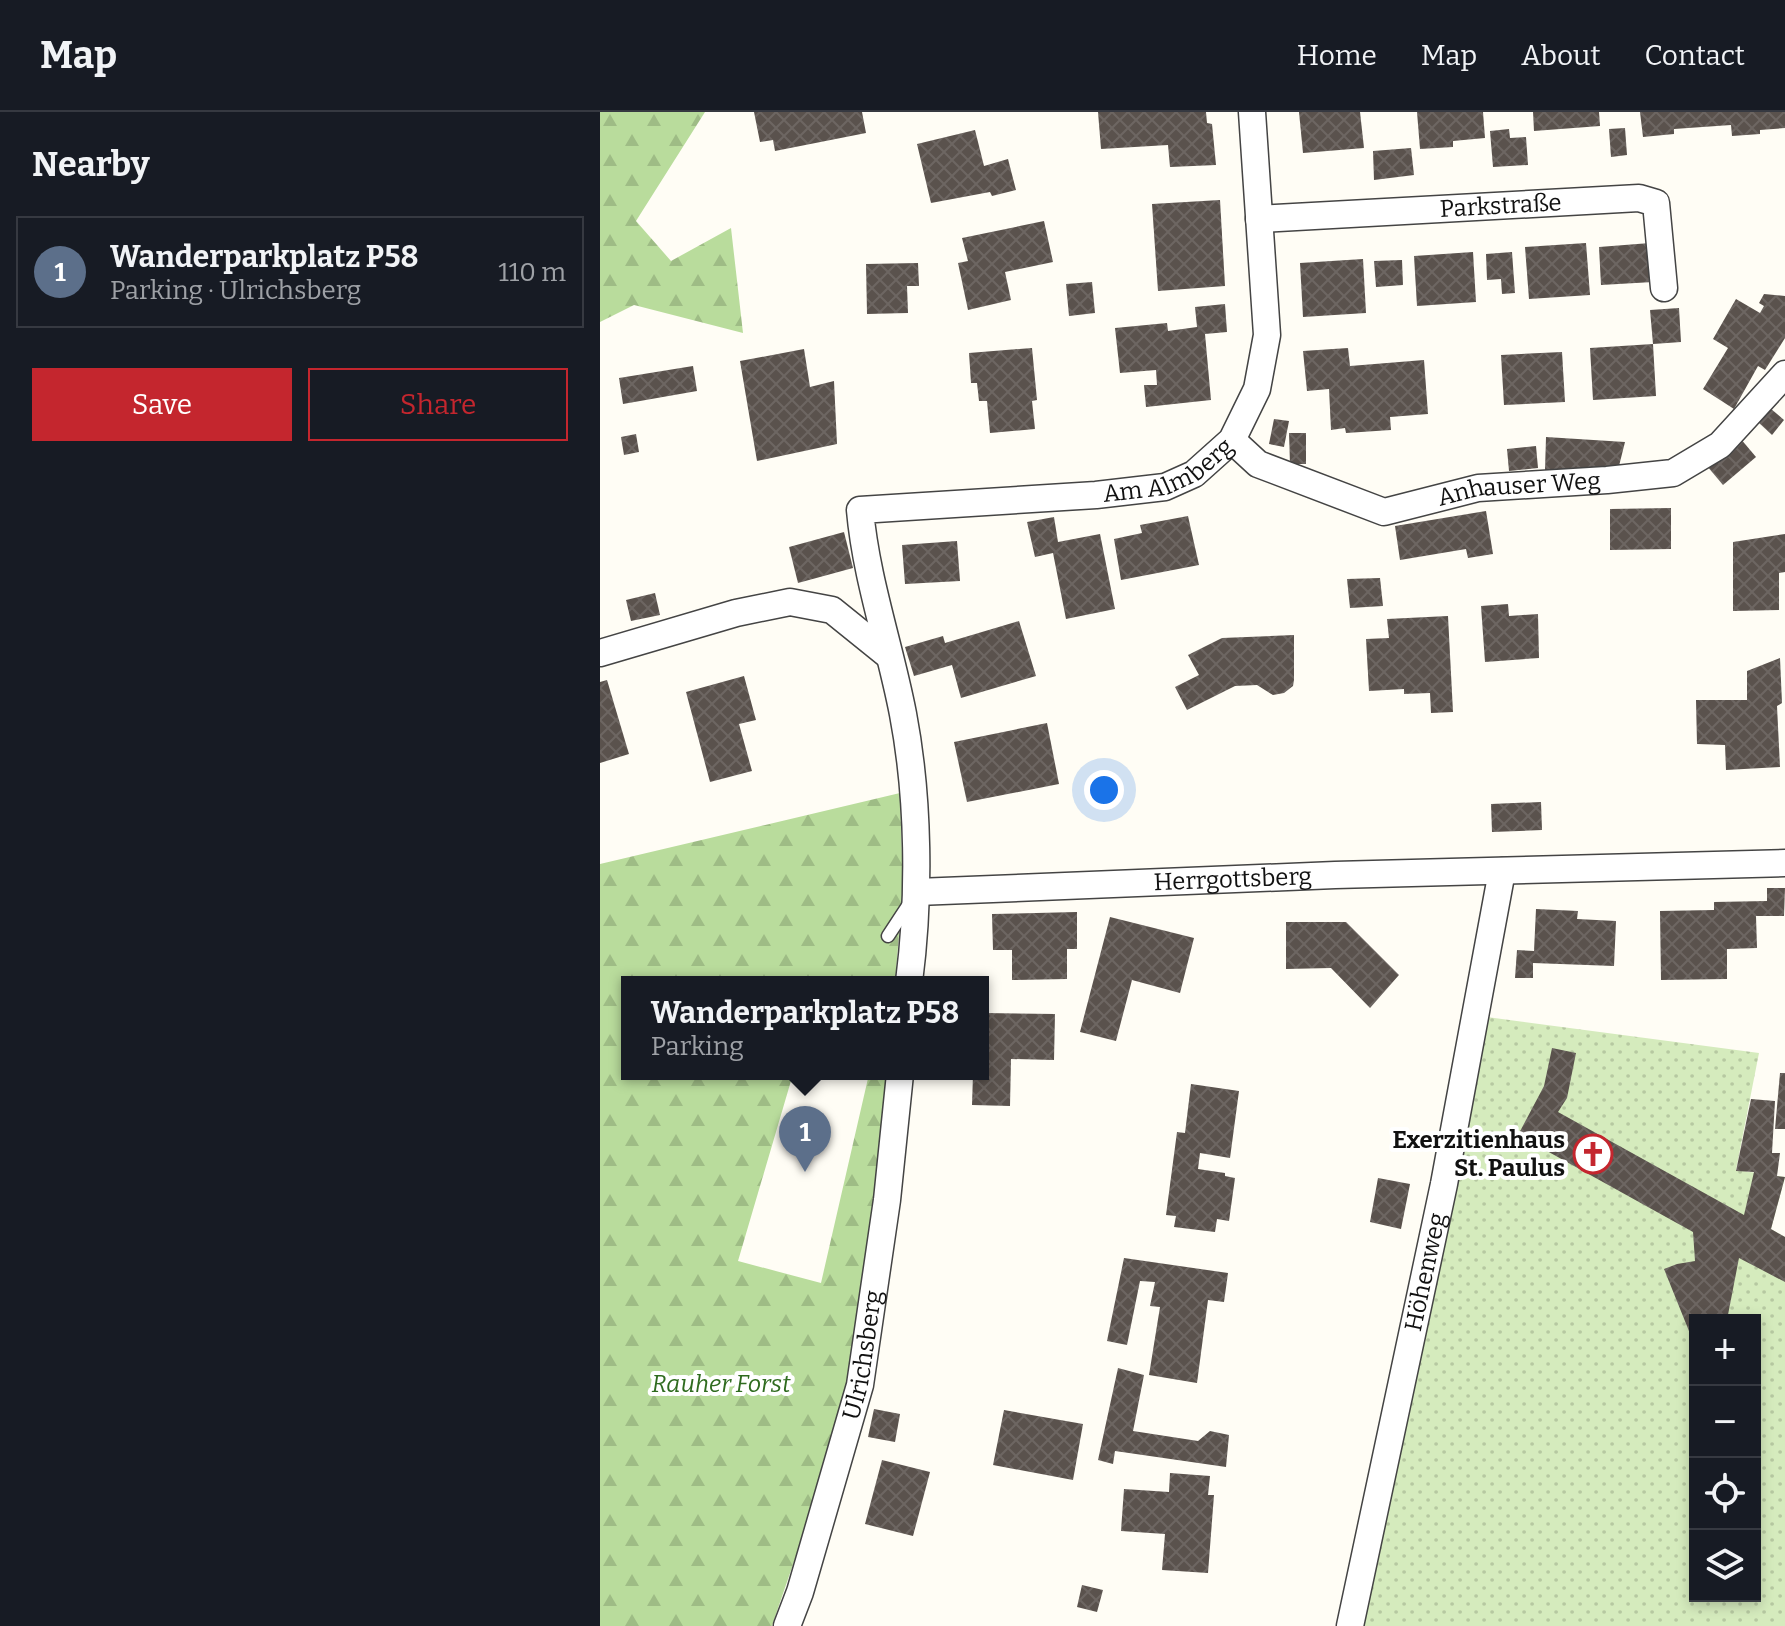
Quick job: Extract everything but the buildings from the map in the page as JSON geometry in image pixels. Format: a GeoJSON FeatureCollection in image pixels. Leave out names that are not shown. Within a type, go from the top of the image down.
{"type":"FeatureCollection","features":[{"type":"Feature","properties":{"kind":"street","name":"Am Almberg"},"geometry":{"type":"LineString","coordinates":[[889,656],[863,541],[860,510],[1096,495],[1165,487],[1194,474],[1232,440],[1257,389],[1267,335],[1252,112]]}},
{"type":"Feature","properties":{"kind":"street","name":"Parkstraße"},"geometry":{"type":"LineString","coordinates":[[1259,219],[1639,198],[1656,203],[1664,288]]}},
{"type":"Feature","properties":{"kind":"street","name":"Anhauser Weg"},"geometry":{"type":"LineString","coordinates":[[1232,440],[1258,464],[1384,512],[1478,488],[1673,473],[1720,445],[1785,374]]}},
{"type":"Feature","properties":{"kind":"street"},"geometry":{"type":"LineString","coordinates":[[600,653],[736,613],[790,602],[832,610],[889,656],[903,714],[917,892],[910,976]]}},
{"type":"Feature","properties":{"kind":"street","name":"Herrgottsberg"},"geometry":{"type":"LineString","coordinates":[[917,892],[1785,863]]}},
{"type":"Feature","properties":{"kind":"street","name":"Höhenweg"},"geometry":{"type":"LineString","coordinates":[[1350,1626],[1441,1199],[1502,871]]}},
{"type":"Feature","properties":{"kind":"street","name":"Ulrichsberg"},"geometry":{"type":"LineString","coordinates":[[787,1626],[800,1592],[860,1385],[887,1200],[899,1080]]}},
{"type":"Feature","properties":{"kind":"lane"},"geometry":{"type":"LineString","coordinates":[[888,936],[917,892]]}},
{"type":"Feature","properties":{"kind":"green space"},"geometry":{"type":"Polygon","coordinates":[[[600,112],[705,112],[636,221],[671,261],[731,228],[743,333],[634,305],[600,322],[600,112]]]}},
{"type":"Feature","properties":{"kind":"green space","name":"Rauher Forst"},"geometry":{"type":"Polygon","coordinates":[[[900,793],[903,889],[896,976],[621,976],[621,1080],[791,1080],[738,1261],[821,1283],[868,1080],[885,1080],[866,1267],[847,1382],[823,1474],[772,1626],[600,1626],[600,864],[900,793]]]}},
{"type":"Feature","properties":{"kind":"green space"},"geometry":{"type":"Polygon","coordinates":[[[1487,1017],[1759,1053],[1736,1170],[1785,1177],[1771,1229],[1785,1237],[1785,1626],[1358,1626],[1487,1017]]]}},
{"type":"Feature","properties":{"kind":"place","name":"Exerzitienhaus St. Paulus"},"geometry":{"type":"Point","coordinates":[1593,1154]}},
{"type":"Feature","properties":{"kind":"place","name":"Wanderparkplatz P58"},"geometry":{"type":"Point","coordinates":[805,1172]}}]}
